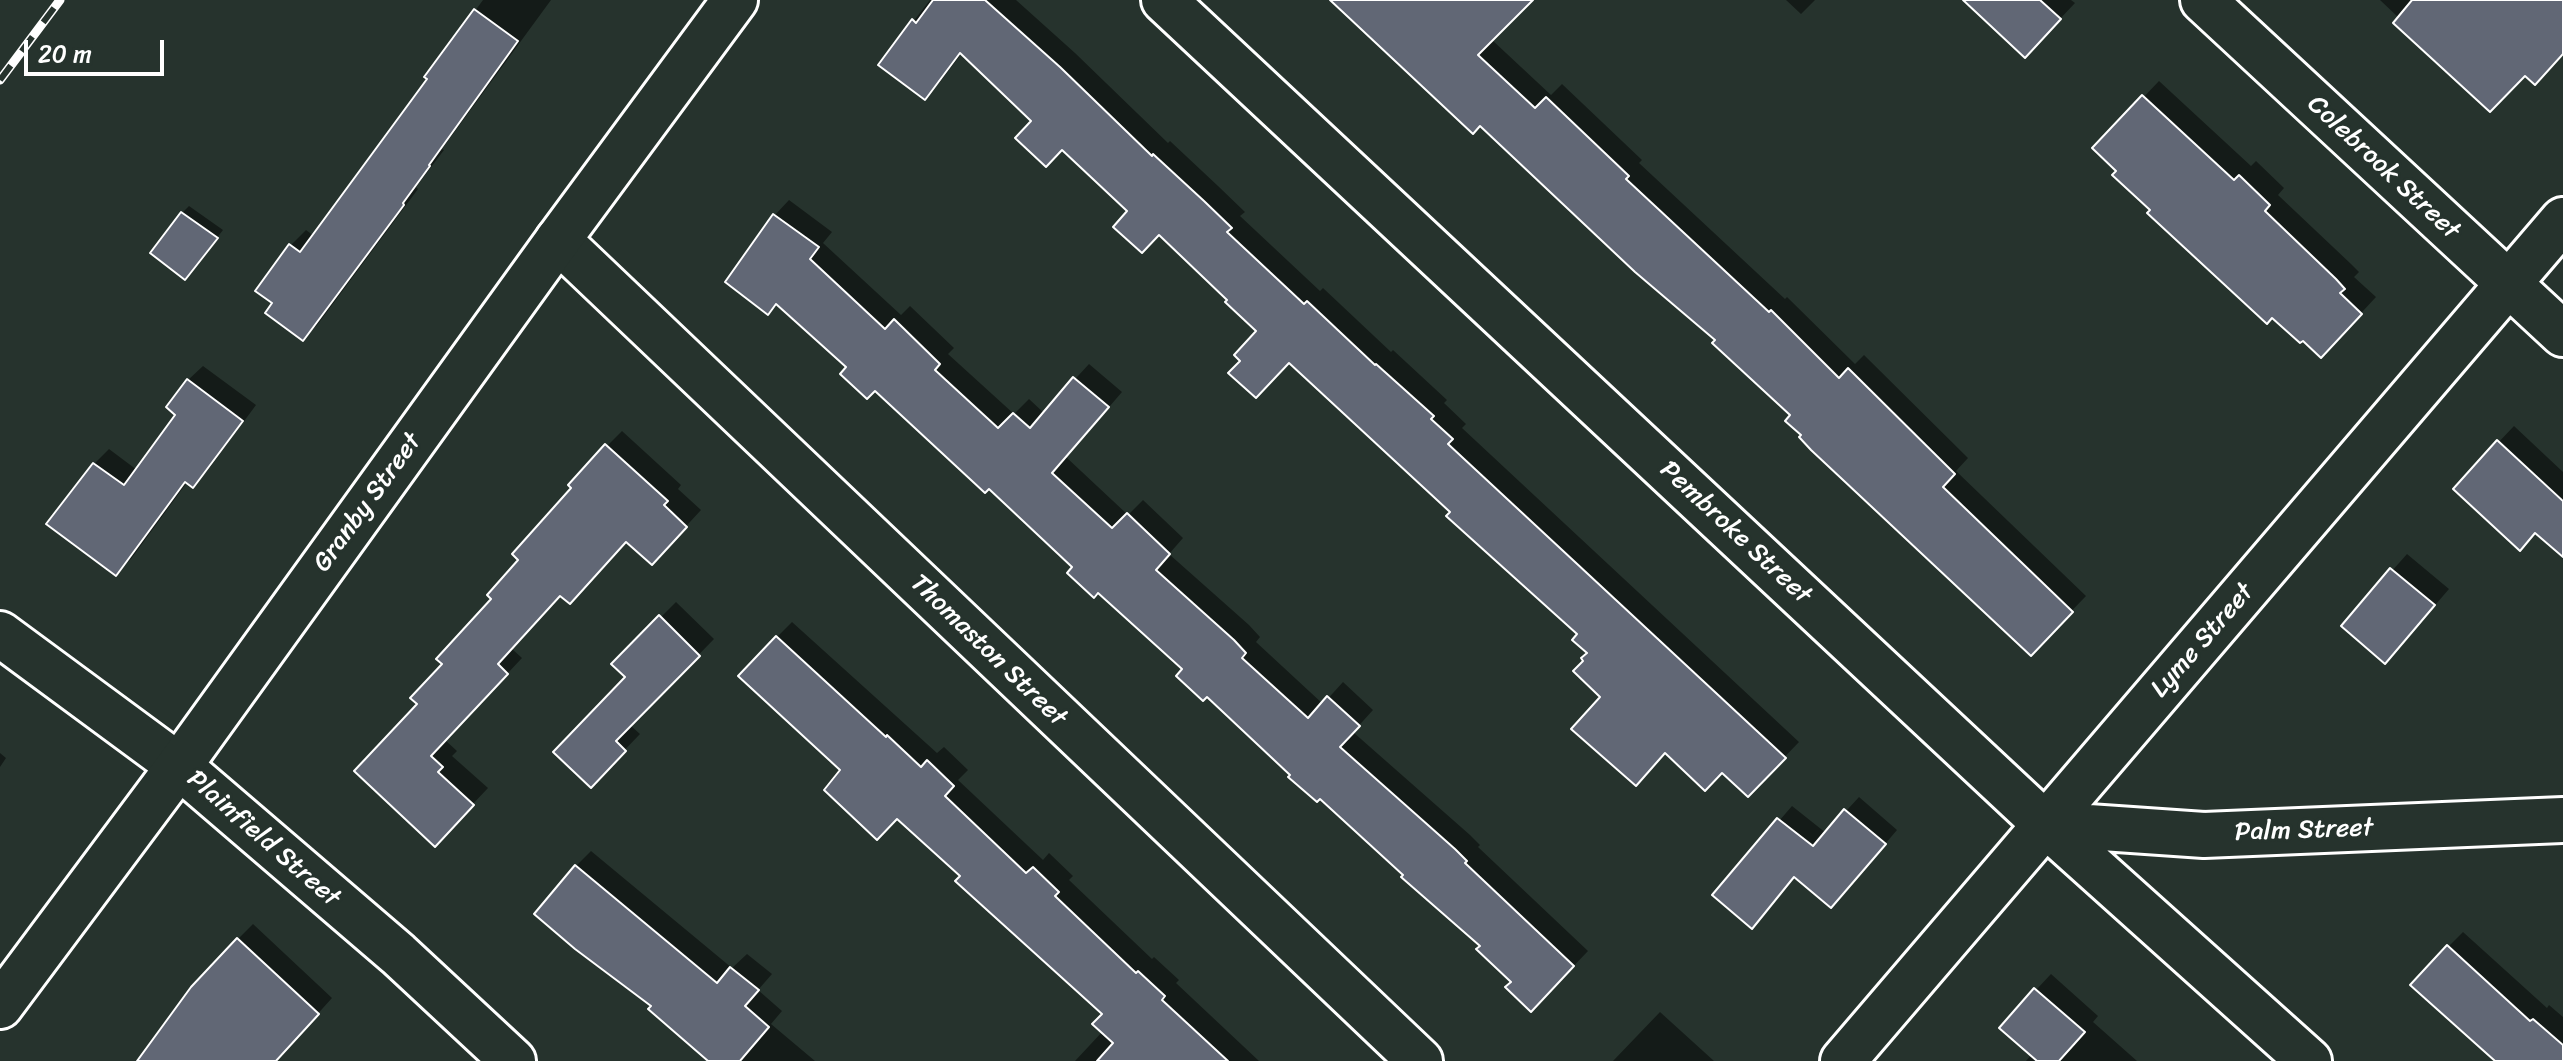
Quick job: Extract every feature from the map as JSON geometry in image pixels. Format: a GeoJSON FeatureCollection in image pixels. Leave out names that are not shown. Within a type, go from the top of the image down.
{"type":"FeatureCollection","features":[{"type":"Feature","properties":{"kind":"street","name":"Granby Street"},"geometry":{"type":"LineString","coordinates":[[0,1006],[179,766],[735,0]]}},
{"type":"Feature","properties":{"kind":"street","name":"Pembroke Street"},"geometry":{"type":"LineString","coordinates":[[1164,0],[2045,824],[2309,1061]]}},
{"type":"Feature","properties":{"kind":"street","name":"Colebrook Street"},"geometry":{"type":"LineString","coordinates":[[2203,0],[2563,334]]}},
{"type":"Feature","properties":{"kind":"street","name":"Lyme Street"},"geometry":{"type":"LineString","coordinates":[[1843,1061],[2563,220]]}},
{"type":"Feature","properties":{"kind":"street","name":"Thomaston Street"},"geometry":{"type":"LineString","coordinates":[[558,240],[1420,1061]]}},
{"type":"Feature","properties":{"kind":"street","name":"Plainfield Street"},"geometry":{"type":"LineString","coordinates":[[0,634],[179,766],[398,954],[513,1061]]}},
{"type":"Feature","properties":{"kind":"street","name":"Palm Street"},"geometry":{"type":"LineString","coordinates":[[2045,824],[2204,835],[2563,820]]}},
{"type":"Feature","properties":{"kind":"building"},"geometry":{"type":"Polygon","coordinates":[[[933,0],[985,0],[1204,201],[1232,228],[1227,232],[1304,304],[1307,301],[1434,416],[1431,419],[1453,439],[1448,444],[1786,758],[1748,797],[1722,773],[1705,791],[1665,753],[1636,786],[1571,729],[1600,697],[1573,671],[1587,653],[1572,640],[1577,634],[1446,516],[1450,512],[1289,363],[1256,398],[1228,373],[1240,361],[1234,355],[1256,331],[1159,235],[1142,253],[1113,227],[1127,211],[1062,150],[1046,167],[1015,138],[1031,121],[960,53],[925,100],[878,65],[912,19],[916,23],[933,0]]]}},
{"type":"Feature","properties":{"kind":"building"},"geometry":{"type":"Polygon","coordinates":[[[1330,0],[1533,0],[1478,55],[1535,108],[1546,97],[1629,176],[1626,179],[1769,312],[1771,310],[1839,378],[1848,368],[1955,474],[1943,487],[2073,612],[2031,656],[1811,450],[1799,437],[1801,435],[1785,421],[1790,415],[1712,343],[1715,340],[1635,272],[1480,126],[1473,134],[1330,0]]]}},
{"type":"Feature","properties":{"kind":"building"},"geometry":{"type":"Polygon","coordinates":[[[1963,0],[2040,0],[2061,19],[2025,58],[1963,0]]]}},
{"type":"Feature","properties":{"kind":"building"},"geometry":{"type":"Polygon","coordinates":[[[2412,0],[2563,0],[2563,54],[2535,85],[2525,76],[2490,112],[2393,23],[2412,0]]]}},
{"type":"Feature","properties":{"kind":"building"},"geometry":{"type":"Polygon","coordinates":[[[474,9],[518,41],[404,205],[303,341],[265,313],[272,303],[255,291],[289,244],[300,252],[427,79],[424,77],[474,9]]]}},
{"type":"Feature","properties":{"kind":"building"},"geometry":{"type":"Polygon","coordinates":[[[2142,95],[2234,180],[2239,175],[2270,205],[2265,211],[2345,289],[2340,293],[2362,314],[2321,358],[2272,318],[2267,324],[2147,213],[2150,210],[2112,175],[2116,171],[2092,148],[2142,95]]]}},
{"type":"Feature","properties":{"kind":"building"},"geometry":{"type":"Polygon","coordinates":[[[181,212],[218,238],[185,280],[150,253],[181,212]]]}},
{"type":"Feature","properties":{"kind":"building"},"geometry":{"type":"Polygon","coordinates":[[[773,214],[819,247],[810,259],[885,329],[894,319],[940,364],[935,370],[998,428],[1013,413],[1030,428],[1073,377],[1109,407],[1052,473],[1112,528],[1127,513],[1170,554],[1156,570],[1234,640],[1246,653],[1242,658],[1308,718],[1327,696],[1360,726],[1340,747],[1455,849],[1467,861],[1465,863],[1574,966],[1531,1012],[1505,987],[1511,982],[1476,949],[1480,946],[1401,877],[1403,875],[1320,799],[1317,802],[1288,777],[1290,775],[1207,697],[1203,701],[1176,676],[1182,669],[1098,593],[1094,598],[1067,573],[1072,567],[989,489],[985,493],[875,391],[867,399],[840,374],[846,367],[776,304],[768,315],[725,282],[773,214]]]}},
{"type":"Feature","properties":{"kind":"building"},"geometry":{"type":"Polygon","coordinates":[[[187,379],[243,421],[193,488],[185,482],[116,576],[46,524],[93,463],[124,485],[175,415],[166,407],[187,379]]]}},
{"type":"Feature","properties":{"kind":"building"},"geometry":{"type":"Polygon","coordinates":[[[2497,440],[2563,501],[2563,557],[2535,533],[2520,551],[2453,489],[2497,440]]]}},
{"type":"Feature","properties":{"kind":"building"},"geometry":{"type":"Polygon","coordinates":[[[605,444],[668,501],[664,505],[687,527],[652,565],[626,542],[570,604],[560,596],[498,664],[508,674],[431,756],[443,767],[438,772],[474,805],[435,847],[354,771],[417,704],[410,698],[442,664],[436,659],[491,599],[487,595],[518,560],[512,554],[571,488],[568,485],[605,444]]]}},
{"type":"Feature","properties":{"kind":"building"},"geometry":{"type":"Polygon","coordinates":[[[2390,568],[2435,605],[2385,664],[2341,626],[2390,568]]]}},
{"type":"Feature","properties":{"kind":"building"},"geometry":{"type":"Polygon","coordinates":[[[659,615],[700,656],[616,741],[626,751],[591,788],[553,752],[625,677],[611,664],[659,615]]]}},
{"type":"Feature","properties":{"kind":"building"},"geometry":{"type":"Polygon","coordinates":[[[776,636],[921,767],[927,760],[954,786],[945,796],[1026,873],[1033,867],[1059,892],[1055,896],[1136,973],[1138,971],[1165,996],[1162,1000],[1228,1061],[1097,1061],[1113,1043],[1092,1024],[1102,1014],[955,881],[960,876],[897,819],[877,840],[824,790],[840,770],[738,676],[776,636]]]}},
{"type":"Feature","properties":{"kind":"building"},"geometry":{"type":"Polygon","coordinates":[[[1844,809],[1886,844],[1831,908],[1794,877],[1752,929],[1712,895],[1777,818],[1813,846],[1844,809]]]}},
{"type":"Feature","properties":{"kind":"building"},"geometry":{"type":"Polygon","coordinates":[[[575,865],[717,983],[730,967],[759,990],[745,1006],[769,1027],[740,1061],[708,1061],[648,1009],[651,1006],[534,914],[575,865]]]}},
{"type":"Feature","properties":{"kind":"building"},"geometry":{"type":"Polygon","coordinates":[[[237,938],[319,1014],[276,1061],[137,1061],[191,987],[237,938]]]}},
{"type":"Feature","properties":{"kind":"building"},"geometry":{"type":"Polygon","coordinates":[[[2447,945],[2530,1021],[2533,1019],[2563,1045],[2563,1061],[2495,1061],[2410,985],[2447,945]]]}},
{"type":"Feature","properties":{"kind":"building"},"geometry":{"type":"Polygon","coordinates":[[[2034,988],[2085,1032],[2059,1061],[2037,1061],[1999,1028],[2034,988]]]}},
{"type":"Feature","properties":{"kind":"railway"},"geometry":{"type":"LineString","coordinates":[[0,80],[60,0]]}}]}
